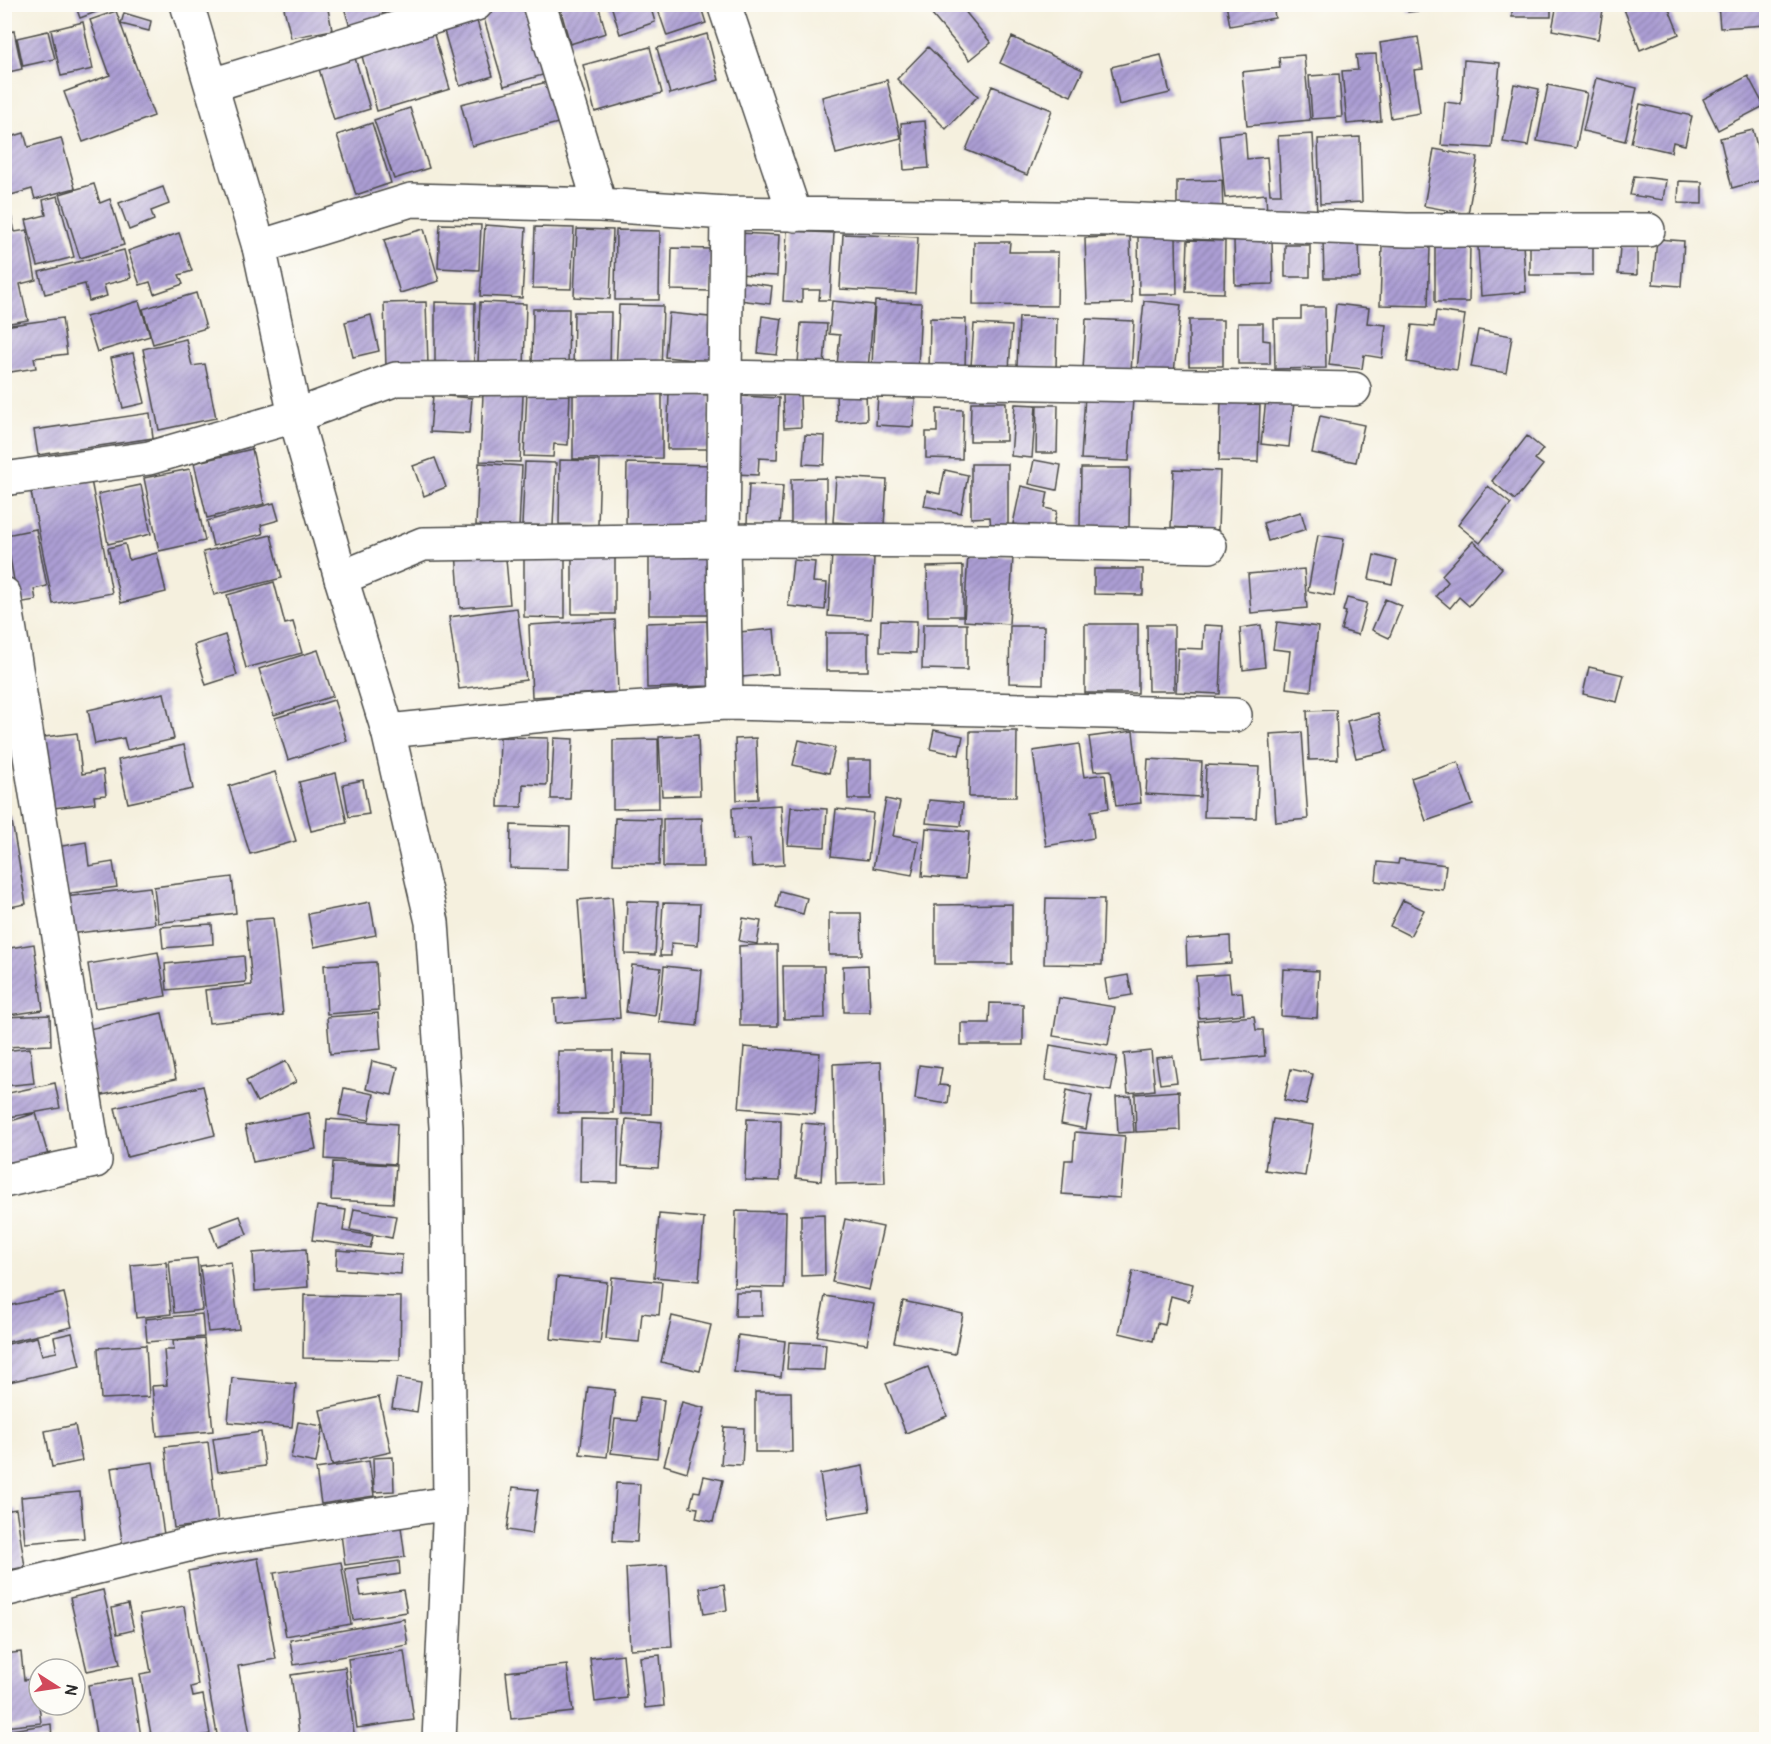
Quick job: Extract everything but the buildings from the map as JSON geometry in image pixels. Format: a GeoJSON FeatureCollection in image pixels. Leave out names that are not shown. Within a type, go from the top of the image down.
{"type":"FeatureCollection","features":[{"type":"Feature","properties":{"kind":"street"},"geometry":{"type":"LineString","coordinates":[[187,4],[259,247],[295,416],[388,731],[432,922],[446,1127],[450,1503],[439,1740]]}},
{"type":"Feature","properties":{"kind":"street"},"geometry":{"type":"LineString","coordinates":[[212,85],[476,4]]}},
{"type":"Feature","properties":{"kind":"street"},"geometry":{"type":"LineString","coordinates":[[539,4],[600,205]]}},
{"type":"Feature","properties":{"kind":"street"},"geometry":{"type":"LineString","coordinates":[[724,4],[795,214]]}},
{"type":"Feature","properties":{"kind":"street"},"geometry":{"type":"LineString","coordinates":[[259,247],[411,200],[600,205],[727,213],[1117,219],[1407,230],[1648,230]]}},
{"type":"Feature","properties":{"kind":"street"},"geometry":{"type":"LineString","coordinates":[[726,703],[723,540],[727,213]]}},
{"type":"Feature","properties":{"kind":"street"},"geometry":{"type":"LineString","coordinates":[[4,479],[149,458],[295,416],[396,379],[724,377],[1354,389]]}},
{"type":"Feature","properties":{"kind":"street"},"geometry":{"type":"LineString","coordinates":[[341,578],[423,544],[723,540],[990,541],[1210,546]]}},
{"type":"Feature","properties":{"kind":"street"},"geometry":{"type":"LineString","coordinates":[[4,594],[94,1161],[4,1181]]}},
{"type":"Feature","properties":{"kind":"street"},"geometry":{"type":"LineString","coordinates":[[388,731],[564,713],[726,703],[1235,715]]}},
{"type":"Feature","properties":{"kind":"street"},"geometry":{"type":"LineString","coordinates":[[4,1590],[208,1540],[450,1503]]}}]}
